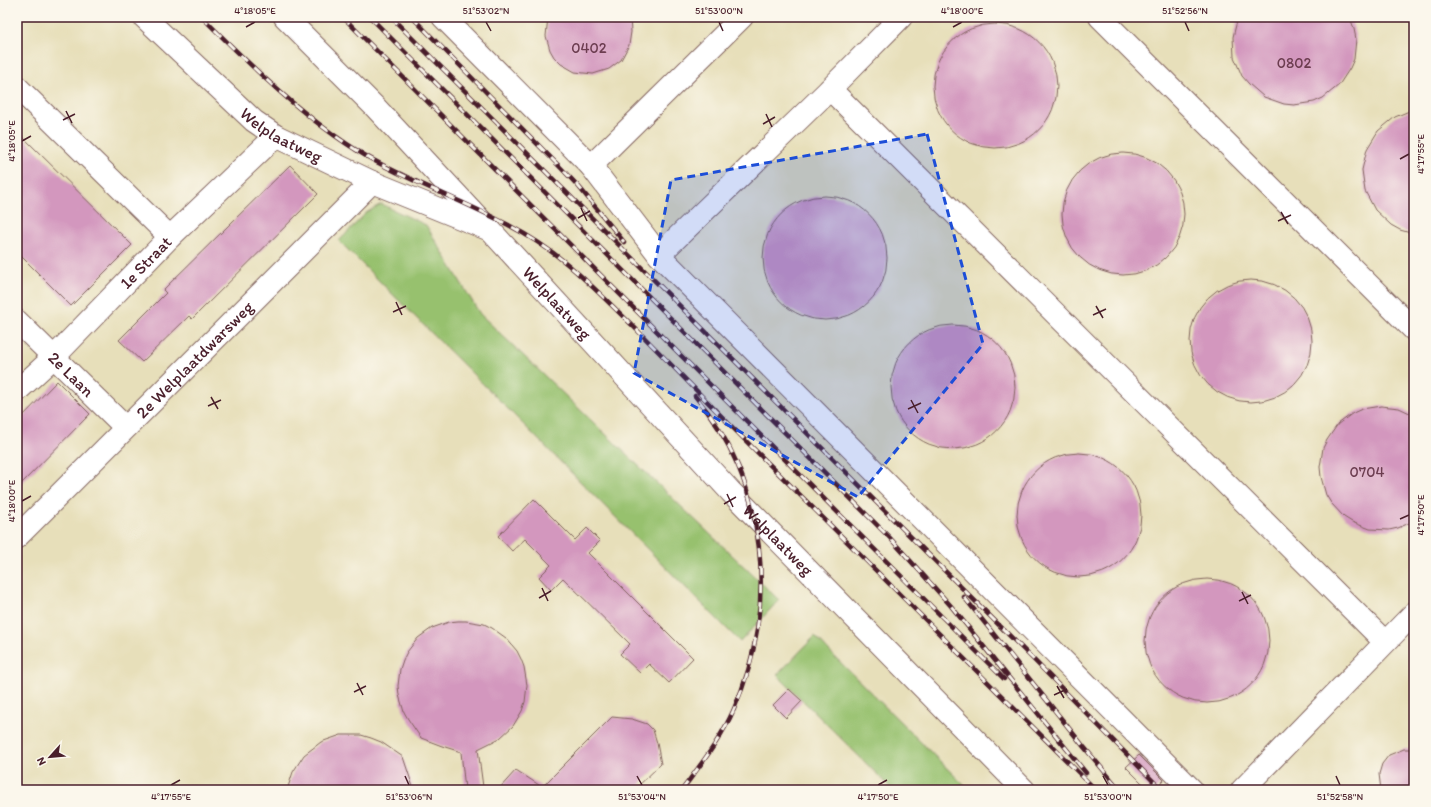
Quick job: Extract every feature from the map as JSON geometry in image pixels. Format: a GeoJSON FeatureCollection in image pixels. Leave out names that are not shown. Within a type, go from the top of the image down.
{"type":"FeatureCollection","features":[{"type":"Feature","properties":{"kind":"lane","name":"Welplaatweg"},"geometry":{"type":"LineString","coordinates":[[144,17],[254,121],[276,136],[372,182],[490,230]]}},
{"type":"Feature","properties":{"kind":"lane","name":"Welplaatweg"},"geometry":{"type":"LineString","coordinates":[[285,17],[376,108],[731,492],[1024,790]]}},
{"type":"Feature","properties":{"kind":"lane"},"geometry":{"type":"LineString","coordinates":[[443,17],[591,166],[659,255],[1192,790]]}},
{"type":"Feature","properties":{"kind":"lane"},"geometry":{"type":"LineString","coordinates":[[591,166],[742,17]]}},
{"type":"Feature","properties":{"kind":"lane"},"geometry":{"type":"LineString","coordinates":[[659,255],[902,17]]}},
{"type":"Feature","properties":{"kind":"lane"},"geometry":{"type":"LineString","coordinates":[[1100,17],[1414,330]]}},
{"type":"Feature","properties":{"kind":"lane"},"geometry":{"type":"LineString","coordinates":[[17,87],[170,237]]}},
{"type":"Feature","properties":{"kind":"lane"},"geometry":{"type":"LineString","coordinates":[[830,89],[1385,642]]}},
{"type":"Feature","properties":{"kind":"lane","name":"1e Straat"},"geometry":{"type":"LineString","coordinates":[[17,391],[54,357],[170,237],[276,136]]}},
{"type":"Feature","properties":{"kind":"lane","name":"2e Welplaatdwarsweg"},"geometry":{"type":"LineString","coordinates":[[17,537],[372,182]]}},
{"type":"Feature","properties":{"kind":"lane","name":"2e Laan"},"geometry":{"type":"LineString","coordinates":[[17,321],[126,427]]}},
{"type":"Feature","properties":{"kind":"lane"},"geometry":{"type":"LineString","coordinates":[[1242,790],[1414,613]]}},
{"type":"Feature","properties":{"kind":"highlighted area"},"geometry":{"type":"Polygon","coordinates":[[[927,134],[983,344],[858,497],[634,373],[671,180],[927,134]]]}},
{"type":"Feature","properties":{"kind":"green space"},"geometry":{"type":"Polygon","coordinates":[[[381,204],[426,225],[480,314],[779,600],[740,642],[339,241],[366,213],[381,204]]]}},
{"type":"Feature","properties":{"kind":"green space"},"geometry":{"type":"Polygon","coordinates":[[[815,636],[969,790],[893,790],[777,675],[815,636]]]}},
{"type":"Feature","properties":{"kind":"building"},"geometry":{"type":"Polygon","coordinates":[[[548,17],[630,17],[631,32],[629,45],[621,60],[609,69],[593,74],[575,72],[561,64],[550,50],[546,36],[548,17]]]}},
{"type":"Feature","properties":{"kind":"building"},"geometry":{"type":"Polygon","coordinates":[[[1238,17],[1350,17],[1356,39],[1354,59],[1339,85],[1323,98],[1314,102],[1294,105],[1284,104],[1264,97],[1242,76],[1234,57],[1233,37],[1238,17]]]}},
{"type":"Feature","properties":{"kind":"building"},"geometry":{"type":"Polygon","coordinates":[[[995,24],[1007,25],[1019,29],[1030,34],[1039,42],[1047,51],[1052,62],[1056,74],[1056,98],[1052,110],[1047,121],[1039,130],[1030,138],[1019,143],[1007,147],[995,148],[983,147],[971,143],[960,138],[951,130],[943,121],[938,110],[934,98],[933,86],[934,74],[938,62],[943,51],[951,42],[960,34],[971,29],[983,25],[995,24]]]}},
{"type":"Feature","properties":{"kind":"building"},"geometry":{"type":"Polygon","coordinates":[[[1414,109],[1414,234],[1400,230],[1391,225],[1375,210],[1365,191],[1362,170],[1367,149],[1378,131],[1395,117],[1414,109]]]}},
{"type":"Feature","properties":{"kind":"building"},"geometry":{"type":"Polygon","coordinates":[[[17,131],[132,245],[71,306],[17,252],[17,131]]]}},
{"type":"Feature","properties":{"kind":"building"},"geometry":{"type":"Polygon","coordinates":[[[1123,153],[1146,157],[1157,163],[1166,171],[1174,180],[1180,191],[1184,214],[1180,237],[1174,248],[1166,257],[1157,265],[1146,271],[1123,275],[1100,271],[1089,265],[1080,257],[1072,248],[1066,237],[1062,214],[1066,191],[1072,180],[1080,171],[1089,163],[1100,157],[1123,153]]]}},
{"type":"Feature","properties":{"kind":"building"},"geometry":{"type":"Polygon","coordinates":[[[290,165],[318,194],[192,319],[189,316],[142,362],[119,340],[166,293],[163,290],[290,165]]]}},
{"type":"Feature","properties":{"kind":"building"},"geometry":{"type":"Polygon","coordinates":[[[825,196],[837,197],[849,201],[859,206],[869,214],[877,224],[882,234],[886,246],[886,270],[882,282],[877,292],[869,302],[859,310],[849,315],[837,319],[825,320],[813,319],[801,315],[791,310],[781,302],[773,292],[768,282],[764,270],[763,258],[764,246],[768,234],[773,224],[781,214],[791,206],[801,201],[813,197],[825,196]]]}},
{"type":"Feature","properties":{"kind":"building"},"geometry":{"type":"Polygon","coordinates":[[[1251,280],[1263,281],[1274,285],[1285,290],[1294,298],[1302,307],[1307,318],[1311,329],[1311,353],[1307,364],[1302,375],[1294,384],[1285,392],[1274,397],[1263,401],[1251,402],[1239,401],[1228,397],[1217,392],[1208,384],[1200,375],[1195,364],[1191,353],[1190,341],[1191,329],[1195,318],[1200,307],[1208,298],[1217,290],[1228,285],[1239,281],[1251,280]]]}},
{"type":"Feature","properties":{"kind":"building"},"geometry":{"type":"Polygon","coordinates":[[[953,325],[977,330],[997,343],[1010,363],[1015,387],[1010,411],[997,431],[977,444],[953,449],[929,444],[909,431],[896,411],[891,387],[896,363],[909,343],[929,330],[953,325]]]}},
{"type":"Feature","properties":{"kind":"building"},"geometry":{"type":"Polygon","coordinates":[[[57,381],[90,414],[17,488],[17,422],[57,381]]]}},
{"type":"Feature","properties":{"kind":"building"},"geometry":{"type":"Polygon","coordinates":[[[1381,406],[1399,408],[1414,415],[1414,521],[1389,530],[1370,529],[1344,517],[1326,495],[1320,467],[1323,448],[1338,424],[1353,413],[1362,409],[1381,406]]]}},
{"type":"Feature","properties":{"kind":"building"},"geometry":{"type":"Polygon","coordinates":[[[1079,453],[1103,458],[1123,471],[1136,491],[1141,515],[1136,539],[1123,559],[1103,572],[1079,577],[1055,572],[1035,559],[1022,539],[1017,515],[1022,491],[1035,471],[1055,458],[1079,453]]]}},
{"type":"Feature","properties":{"kind":"building"},"geometry":{"type":"Polygon","coordinates":[[[534,499],[575,540],[587,528],[600,541],[588,553],[693,658],[669,683],[649,664],[640,673],[620,654],[630,644],[563,578],[551,590],[539,577],[551,565],[525,539],[512,551],[498,536],[534,499]]]}},
{"type":"Feature","properties":{"kind":"building"},"geometry":{"type":"Polygon","coordinates":[[[1207,579],[1219,580],[1231,584],[1241,589],[1251,597],[1259,607],[1264,617],[1268,629],[1268,653],[1264,665],[1259,675],[1251,685],[1241,693],[1231,698],[1219,702],[1207,703],[1195,702],[1183,698],[1173,693],[1163,685],[1155,675],[1150,665],[1146,653],[1145,641],[1146,629],[1150,617],[1155,607],[1163,597],[1173,589],[1183,584],[1195,580],[1207,579]]]}},
{"type":"Feature","properties":{"kind":"building"},"geometry":{"type":"Polygon","coordinates":[[[458,621],[484,624],[506,638],[517,651],[521,659],[527,685],[525,702],[522,711],[513,726],[500,738],[478,749],[483,787],[465,789],[461,752],[421,738],[404,712],[398,686],[400,669],[403,660],[407,652],[418,638],[432,628],[449,622],[458,621]]]}},
{"type":"Feature","properties":{"kind":"building"},"geometry":{"type":"Polygon","coordinates":[[[789,689],[802,701],[786,718],[773,705],[789,689]]]}},
{"type":"Feature","properties":{"kind":"building"},"geometry":{"type":"Polygon","coordinates":[[[612,717],[632,719],[647,724],[653,730],[657,743],[661,764],[634,790],[498,790],[516,770],[542,787],[612,717]]]}},
{"type":"Feature","properties":{"kind":"building"},"geometry":{"type":"Polygon","coordinates":[[[341,735],[361,735],[371,738],[381,742],[403,757],[414,790],[287,790],[293,772],[304,755],[321,742],[341,735]]]}},
{"type":"Feature","properties":{"kind":"building"},"geometry":{"type":"Polygon","coordinates":[[[1404,749],[1414,749],[1414,790],[1381,790],[1379,774],[1382,764],[1389,755],[1404,749]]]}},
{"type":"Feature","properties":{"kind":"building"},"geometry":{"type":"Polygon","coordinates":[[[1139,755],[1164,780],[1155,790],[1149,790],[1126,767],[1139,755]]]}},
{"type":"Feature","properties":{"kind":"railway"},"geometry":{"type":"LineString","coordinates":[[202,17],[280,92],[321,126],[343,141],[366,156],[391,169],[469,205],[519,231],[543,246],[575,270],[631,324],[753,448],[1096,790]]}},
{"type":"Feature","properties":{"kind":"railway"},"geometry":{"type":"LineString","coordinates":[[343,17],[1004,679]]}},
{"type":"Feature","properties":{"kind":"railway"},"geometry":{"type":"LineString","coordinates":[[370,17],[890,538],[951,606],[1086,773]]}},
{"type":"Feature","properties":{"kind":"railway"},"geometry":{"type":"LineString","coordinates":[[391,17],[1158,786]]}},
{"type":"Feature","properties":{"kind":"railway"},"geometry":{"type":"LineString","coordinates":[[412,17],[579,187],[624,242]]}},
{"type":"Feature","properties":{"kind":"railway"},"geometry":{"type":"LineString","coordinates":[[682,790],[717,741],[734,709],[748,670],[757,629],[761,588],[759,546],[751,505],[738,466],[719,430],[695,396]]}},
{"type":"Feature","properties":{"kind":"railway"},"geometry":{"type":"LineString","coordinates":[[964,597],[1120,790]]}}]}
